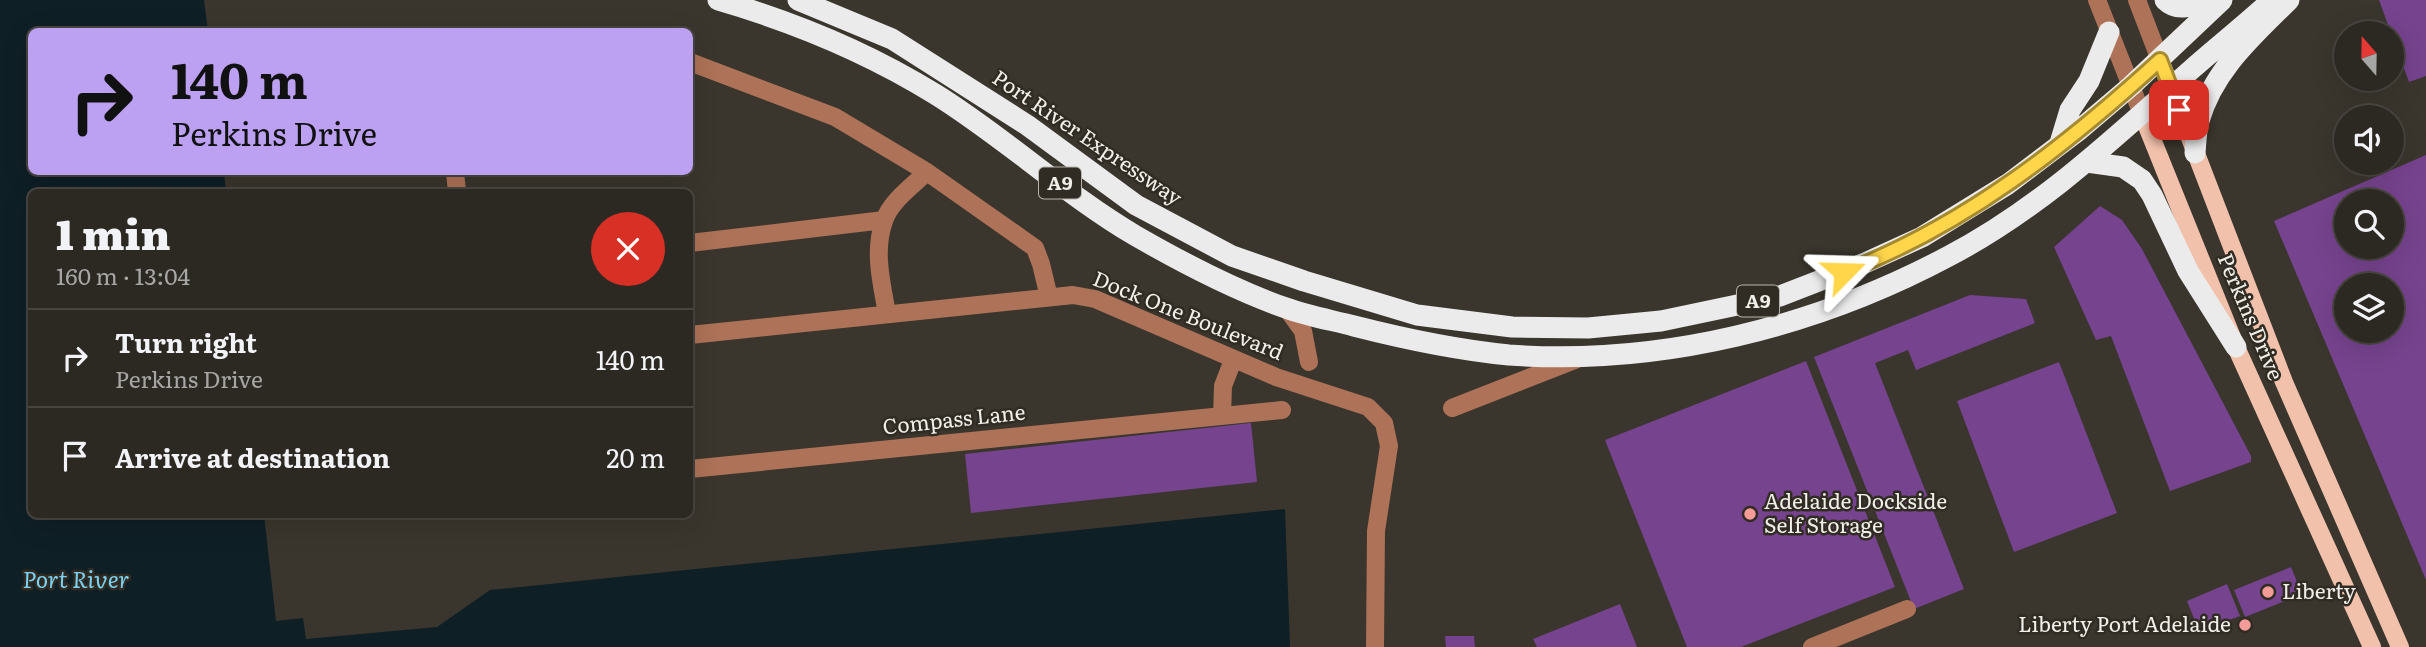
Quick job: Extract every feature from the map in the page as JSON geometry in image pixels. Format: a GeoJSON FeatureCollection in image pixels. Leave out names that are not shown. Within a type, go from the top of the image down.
{"type":"FeatureCollection","features":[{"type":"Feature","properties":{"kind":"highway","name":"A9"},"geometry":{"type":"LineString","coordinates":[[718,0],[772,15],[869,56],[937,95],[1132,234],[1203,272],[1287,309],[1412,341],[1509,355],[1583,356],[1682,348],[1776,326],[1882,289],[1952,255],[2015,217],[2087,162],[2272,0]]}},
{"type":"Feature","properties":{"kind":"highway","name":"Port River Expressway"},"geometry":{"type":"LineString","coordinates":[[798,0],[892,39],[1027,125],[1136,205],[1232,256],[1406,313],[1513,327],[1588,328],[1661,321],[1780,296],[1866,263],[1922,237],[2008,184],[2078,131],[2160,60],[2222,0]]}},
{"type":"Feature","properties":{"kind":"highway"},"geometry":{"type":"LineString","coordinates":[[2165,0],[2168,4],[2184,8],[2209,0]]}},
{"type":"Feature","properties":{"kind":"highway"},"geometry":{"type":"LineString","coordinates":[[2195,153],[2201,114],[2225,67],[2289,0]]}},
{"type":"Feature","properties":{"kind":"highway"},"geometry":{"type":"LineString","coordinates":[[2060,143],[2070,110],[2089,81],[2109,32]]}},
{"type":"Feature","properties":{"kind":"highway"},"geometry":{"type":"LineString","coordinates":[[2087,162],[2123,167],[2141,180],[2152,195],[2188,271],[2236,346]]}},
{"type":"Feature","properties":{"kind":"main road","name":"Perkins Drive"},"geometry":{"type":"LineString","coordinates":[[2160,60],[2284,382],[2400,647]]}},
{"type":"Feature","properties":{"kind":"main road","name":"Perkins Drive"},"geometry":{"type":"LineString","coordinates":[[2142,114],[2236,346],[2372,647]]}},
{"type":"Feature","properties":{"kind":"street","name":"Perkins Drive"},"geometry":{"type":"LineString","coordinates":[[2097,0],[2142,114]]}},
{"type":"Feature","properties":{"kind":"street","name":"Perkins Drive"},"geometry":{"type":"LineString","coordinates":[[2137,0],[2160,60]]}},
{"type":"Feature","properties":{"kind":"street"},"geometry":{"type":"LineString","coordinates":[[693,63],[835,117],[927,172],[1035,248],[1049,298]]}},
{"type":"Feature","properties":{"kind":"street"},"geometry":{"type":"LineString","coordinates":[[887,314],[878,255],[884,220],[897,201],[927,172]]}},
{"type":"Feature","properties":{"kind":"street"},"geometry":{"type":"LineString","coordinates":[[693,243],[884,220]]}},
{"type":"Feature","properties":{"kind":"street","name":"Dock One Boulevard"},"geometry":{"type":"LineString","coordinates":[[693,335],[1073,295],[1095,299],[1276,377],[1368,407],[1384,423],[1389,446],[1376,531],[1375,647]]}},
{"type":"Feature","properties":{"kind":"street"},"geometry":{"type":"LineString","coordinates":[[1287,309],[1303,331],[1309,362]]}},
{"type":"Feature","properties":{"kind":"street"},"geometry":{"type":"LineString","coordinates":[[1452,408],[1583,356]]}},
{"type":"Feature","properties":{"kind":"street"},"geometry":{"type":"LineString","coordinates":[[1222,416],[1223,386],[1233,360]]}},
{"type":"Feature","properties":{"kind":"street","name":"Compass Lane"},"geometry":{"type":"LineString","coordinates":[[693,469],[1282,410]]}},
{"type":"Feature","properties":{"kind":"street"},"geometry":{"type":"LineString","coordinates":[[1812,647],[1907,608]]}},
{"type":"Feature","properties":{"kind":"water","name":"Port River"},"geometry":{"type":"Polygon","coordinates":[[[0,0],[204,0],[208,28],[28,28],[28,175],[224,175],[226,189],[28,189],[28,518],[264,518],[276,621],[303,618],[306,639],[437,627],[490,590],[1285,509],[1290,647],[0,647],[0,0]]]}},
{"type":"Feature","properties":{"kind":"building"},"geometry":{"type":"Polygon","coordinates":[[[2379,0],[2426,0],[2426,76],[2409,82],[2404,68],[2404,21],[2387,21],[2379,0]]]}},
{"type":"Feature","properties":{"kind":"building"},"geometry":{"type":"Polygon","coordinates":[[[2426,155],[2426,580],[2274,221],[2334,195],[2334,259],[2404,259],[2404,189],[2348,189],[2380,175],[2404,175],[2404,165],[2426,155]]]}},
{"type":"Feature","properties":{"kind":"building"},"geometry":{"type":"Polygon","coordinates":[[[2100,206],[2122,220],[2142,249],[2251,456],[2251,462],[2170,491],[2111,336],[2096,340],[2054,247],[2100,206]]]}},
{"type":"Feature","properties":{"kind":"building"},"geometry":{"type":"Polygon","coordinates":[[[1970,295],[2026,299],[2035,323],[1916,370],[1908,350],[1875,363],[1964,589],[1914,609],[1814,357],[1970,295]]]}},
{"type":"Feature","properties":{"kind":"building","name":"Adelaide Dockside Self Storage"},"geometry":{"type":"Polygon","coordinates":[[[1806,361],[1895,587],[1741,647],[1687,647],[1605,440],[1806,361]]]}},
{"type":"Feature","properties":{"kind":"building"},"geometry":{"type":"Polygon","coordinates":[[[2059,362],[2117,513],[2014,552],[1957,401],[2059,362]]]}},
{"type":"Feature","properties":{"kind":"building"},"geometry":{"type":"Polygon","coordinates":[[[1251,423],[1257,482],[971,513],[965,454],[1251,423]]]}},
{"type":"Feature","properties":{"kind":"building","name":"Liberty"},"geometry":{"type":"Polygon","coordinates":[[[2291,567],[2302,594],[2245,617],[2234,590],[2291,567]]]}},
{"type":"Feature","properties":{"kind":"building"},"geometry":{"type":"Polygon","coordinates":[[[2227,584],[2240,616],[2199,631],[2187,601],[2227,584]]]}},
{"type":"Feature","properties":{"kind":"building"},"geometry":{"type":"Polygon","coordinates":[[[1620,604],[1637,647],[1537,647],[1533,639],[1620,604]]]}},
{"type":"Feature","properties":{"kind":"building"},"geometry":{"type":"Polygon","coordinates":[[[1445,636],[1474,636],[1475,647],[1446,647],[1445,636]]]}},
{"type":"Feature","properties":{"kind":"place","name":"Adelaide Dockside Self Storage"},"geometry":{"type":"Point","coordinates":[1750,514]}},
{"type":"Feature","properties":{"kind":"place","name":"Liberty"},"geometry":{"type":"Point","coordinates":[2268,592]}},
{"type":"Feature","properties":{"kind":"place","name":"Liberty Port Adelaide"},"geometry":{"type":"Point","coordinates":[2245,625]}},
{"type":"Feature","properties":{"kind":"route"},"geometry":{"type":"LineString","coordinates":[[1844,272],[1922,237],[2008,184],[2078,131],[2160,60],[2179,110]]}}]}
